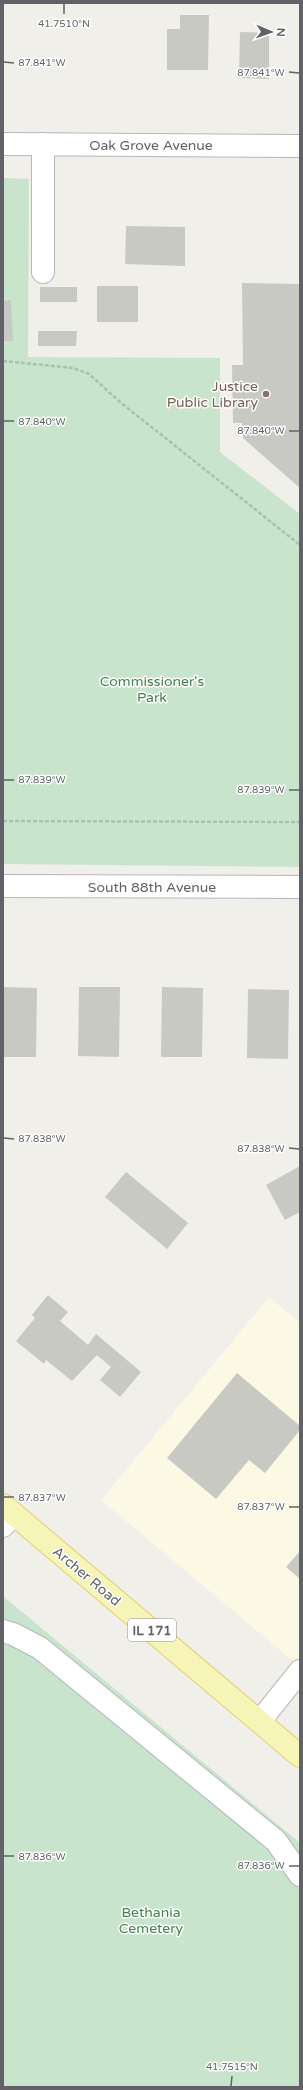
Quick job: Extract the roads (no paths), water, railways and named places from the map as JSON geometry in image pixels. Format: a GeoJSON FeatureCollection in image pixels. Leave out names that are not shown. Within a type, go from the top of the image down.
{"type":"FeatureCollection","features":[{"type":"Feature","properties":{"kind":"main road","name":"Archer Road"},"geometry":{"type":"LineString","coordinates":[[7,1515],[260,1721],[300,1756]]}},
{"type":"Feature","properties":{"kind":"street","name":"Oak Grove Avenue"},"geometry":{"type":"LineString","coordinates":[[3,144],[300,146]]}},
{"type":"Feature","properties":{"kind":"street"},"geometry":{"type":"LineString","coordinates":[[43,144],[43,272]]}},
{"type":"Feature","properties":{"kind":"street","name":"South 88th Avenue"},"geometry":{"type":"LineString","coordinates":[[3,886],[300,887]]}},
{"type":"Feature","properties":{"kind":"street"},"geometry":{"type":"LineString","coordinates":[[3,1631],[13,1634],[40,1648],[276,1842],[300,1875]]}},
{"type":"Feature","properties":{"kind":"street"},"geometry":{"type":"LineString","coordinates":[[260,1721],[300,1671]]}},
{"type":"Feature","properties":{"kind":"place","name":"Justice Public Library"},"geometry":{"type":"Point","coordinates":[266,394]}},
{"type":"Feature","properties":{"kind":"park label","name":"Commissioner's Park"},"geometry":{"type":"Point","coordinates":[152,690]}},
{"type":"Feature","properties":{"kind":"park label","name":"Bethania Cemetery"},"geometry":{"type":"Point","coordinates":[151,1920]}}]}
